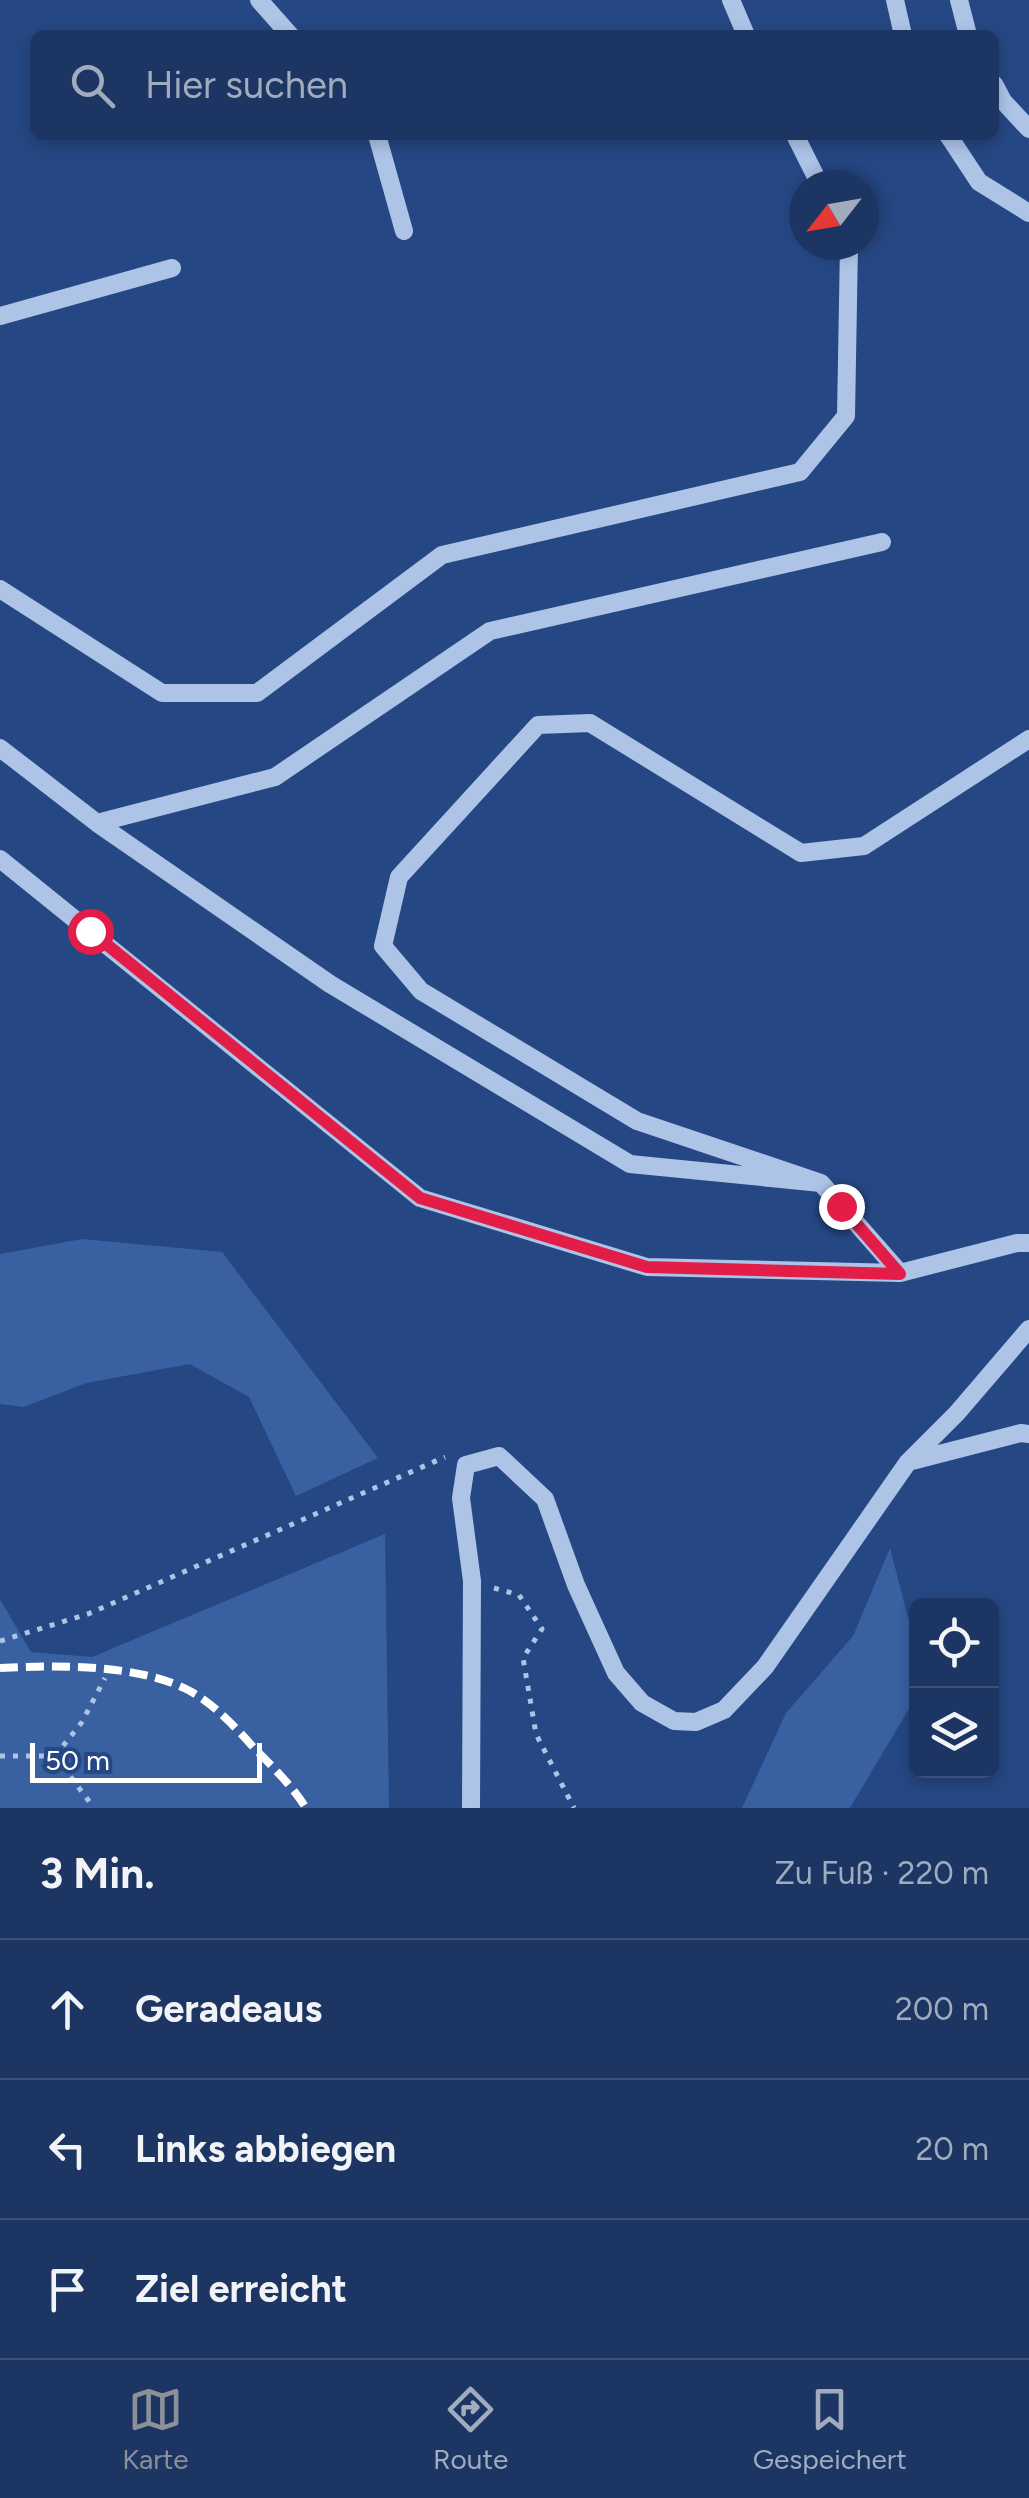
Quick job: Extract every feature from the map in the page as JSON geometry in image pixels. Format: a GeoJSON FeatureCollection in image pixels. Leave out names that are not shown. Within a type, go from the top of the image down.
{"type":"FeatureCollection","features":[{"type":"Feature","properties":{"kind":"lane"},"geometry":{"type":"LineString","coordinates":[[259,0],[286,30]]}},
{"type":"Feature","properties":{"kind":"lane"},"geometry":{"type":"LineString","coordinates":[[730,0],[744,30]]}},
{"type":"Feature","properties":{"kind":"lane"},"geometry":{"type":"LineString","coordinates":[[895,0],[903,30]]}},
{"type":"Feature","properties":{"kind":"lane"},"geometry":{"type":"LineString","coordinates":[[959,0],[967,30]]}},
{"type":"Feature","properties":{"kind":"lane"},"geometry":{"type":"LineString","coordinates":[[999,93],[1029,130]]}},
{"type":"Feature","properties":{"kind":"lane"},"geometry":{"type":"LineString","coordinates":[[379,140],[404,232]]}},
{"type":"Feature","properties":{"kind":"lane"},"geometry":{"type":"LineString","coordinates":[[798,140],[813,170]]}},
{"type":"Feature","properties":{"kind":"lane"},"geometry":{"type":"LineString","coordinates":[[951,140],[979,182],[1029,213]]}},
{"type":"Feature","properties":{"kind":"lane"},"geometry":{"type":"LineString","coordinates":[[0,589],[162,692],[256,693],[442,554],[800,472],[846,416],[849,260]]}},
{"type":"Feature","properties":{"kind":"lane"},"geometry":{"type":"LineString","coordinates":[[0,316],[172,268]]}},
{"type":"Feature","properties":{"kind":"lane"},"geometry":{"type":"LineString","coordinates":[[97,824],[275,777],[490,631],[882,542]]}},
{"type":"Feature","properties":{"kind":"lane"},"geometry":{"type":"LineString","coordinates":[[900,1274],[821,1183],[638,1121],[422,992],[383,946],[399,877],[538,725],[590,723],[802,853],[864,846],[1029,739]]}},
{"type":"Feature","properties":{"kind":"lane"},"geometry":{"type":"LineString","coordinates":[[0,748],[97,824],[330,984],[630,1164],[821,1183]]}},
{"type":"Feature","properties":{"kind":"lane"},"geometry":{"type":"LineString","coordinates":[[0,858],[420,1198],[647,1267],[900,1274],[1025,1240]]}},
{"type":"Feature","properties":{"kind":"lane"},"geometry":{"type":"LineString","coordinates":[[471,1808],[472,1582],[461,1498],[466,1466],[499,1456],[544,1499],[576,1585],[616,1673],[642,1703],[674,1720],[696,1722],[724,1710],[765,1667],[908,1462],[957,1413],[1029,1329]]}},
{"type":"Feature","properties":{"kind":"lane"},"geometry":{"type":"LineString","coordinates":[[908,1462],[1029,1434]]}},
{"type":"Feature","properties":{"kind":"path"},"geometry":{"type":"LineString","coordinates":[[0,1641],[88,1614],[444,1457],[466,1466]]}},
{"type":"Feature","properties":{"kind":"path"},"geometry":{"type":"LineString","coordinates":[[472,1582],[519,1595],[542,1629],[522,1658],[528,1696],[536,1734],[574,1808]]}},
{"type":"Feature","properties":{"kind":"path"},"geometry":{"type":"LineString","coordinates":[[56,1756],[82,1722],[105,1678]]}},
{"type":"Feature","properties":{"kind":"path"},"geometry":{"type":"LineString","coordinates":[[0,1756],[56,1756]]}},
{"type":"Feature","properties":{"kind":"path"},"geometry":{"type":"LineString","coordinates":[[56,1756],[94,1808]]}},
{"type":"Feature","properties":{"kind":"shaded area"},"geometry":{"type":"Polygon","coordinates":[[[82,1239],[222,1252],[378,1458],[296,1496],[249,1397],[190,1364],[86,1383],[24,1407],[0,1404],[0,1254],[82,1239]]]}},
{"type":"Feature","properties":{"kind":"shaded area"},"geometry":{"type":"Polygon","coordinates":[[[385,1534],[389,1808],[0,1808],[0,1599],[31,1652],[92,1657],[385,1534]]]}},
{"type":"Feature","properties":{"kind":"shaded area"},"geometry":{"type":"Polygon","coordinates":[[[890,1548],[909,1621],[909,1709],[850,1808],[742,1808],[786,1713],[853,1636],[890,1548]]]}},
{"type":"Feature","properties":{"kind":"railway"},"geometry":{"type":"LineString","coordinates":[[0,1668],[118,1670],[184,1688],[231,1723],[306,1808]]}},
{"type":"Feature","properties":{"kind":"route"},"geometry":{"type":"LineString","coordinates":[[90,931],[420,1198],[647,1267],[900,1274],[841,1206]]}}]}
